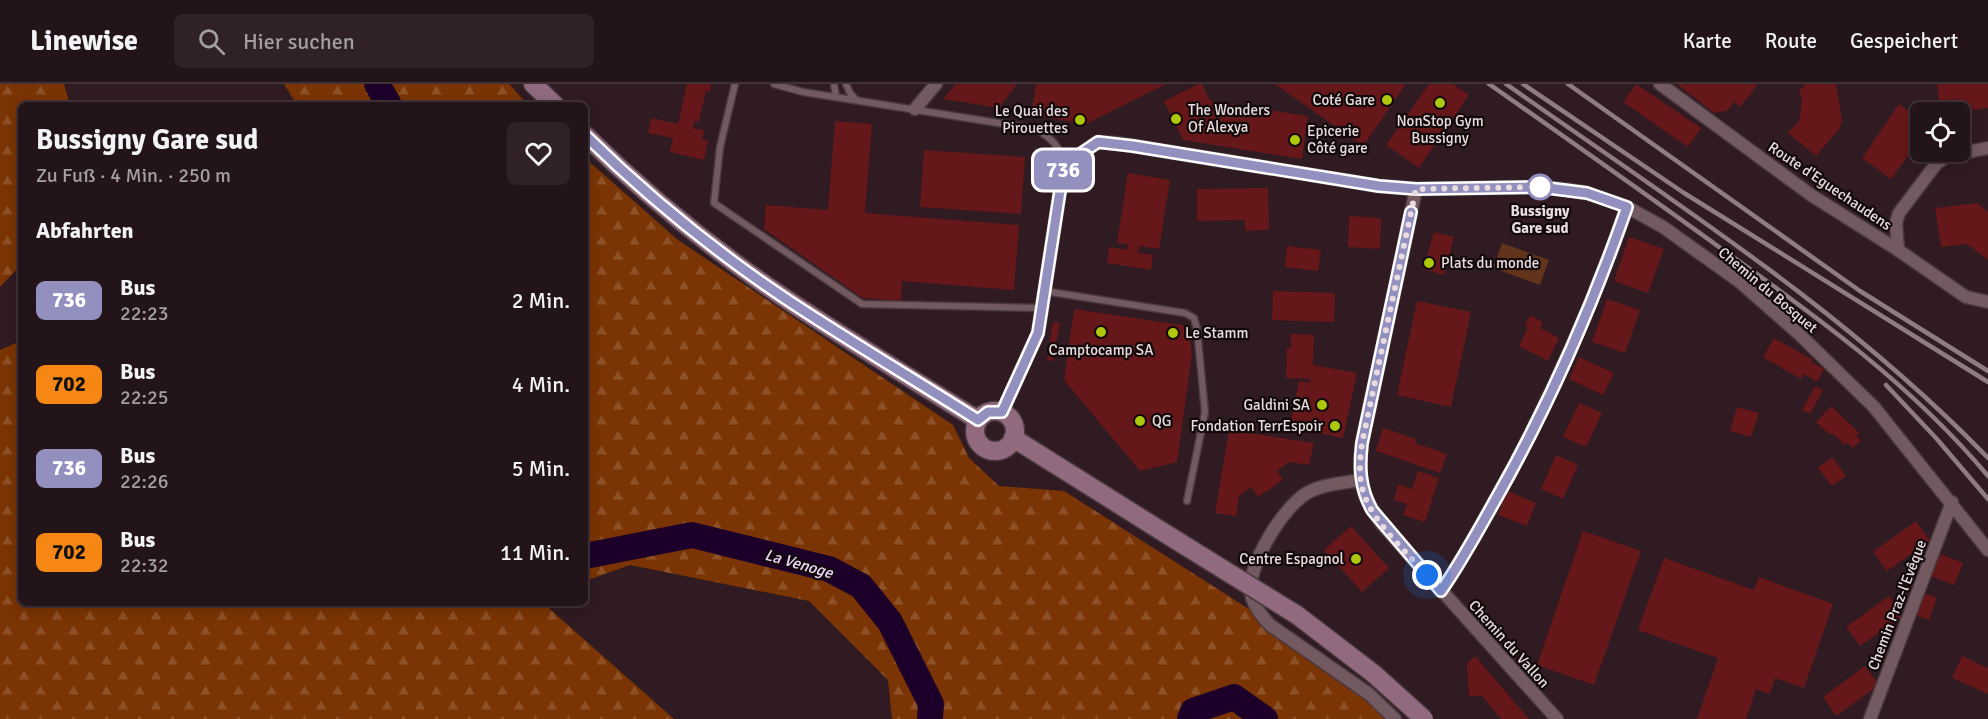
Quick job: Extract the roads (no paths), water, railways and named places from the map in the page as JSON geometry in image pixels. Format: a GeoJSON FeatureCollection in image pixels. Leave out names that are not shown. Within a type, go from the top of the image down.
{"type":"FeatureCollection","features":[{"type":"Feature","properties":{"kind":"main road"},"geometry":{"type":"LineString","coordinates":[[533,84],[552,102]]}},
{"type":"Feature","properties":{"kind":"main road"},"geometry":{"type":"LineString","coordinates":[[588,138],[668,210],[728,257],[789,301],[978,420]]}},
{"type":"Feature","properties":{"kind":"main road"},"geometry":{"type":"LineString","coordinates":[[988,412],[1002,412],[1012,420],[1015,432],[1013,438],[1004,448],[998,450],[986,448],[977,439],[978,420],[988,412]]}},
{"type":"Feature","properties":{"kind":"main road"},"geometry":{"type":"LineString","coordinates":[[1013,438],[1297,615],[1374,674],[1424,719]]}},
{"type":"Feature","properties":{"kind":"street"},"geometry":{"type":"LineString","coordinates":[[915,109],[936,84]]}},
{"type":"Feature","properties":{"kind":"street","name":"Route d'Eguechaudens"},"geometry":{"type":"LineString","coordinates":[[1660,84],[1811,195],[1898,250],[1966,297],[1988,302]]}},
{"type":"Feature","properties":{"kind":"street","name":"Chemin du Bosquet"},"geometry":{"type":"LineString","coordinates":[[1064,165],[1098,142],[1114,143],[1379,186],[1416,189],[1540,187],[1587,193],[1627,207],[1663,227],[1740,282],[1798,333],[1874,406],[1988,550]]}},
{"type":"Feature","properties":{"kind":"street"},"geometry":{"type":"LineString","coordinates":[[1898,250],[1896,223],[1899,213],[1936,164],[1947,156],[1988,148]]}},
{"type":"Feature","properties":{"kind":"street"},"geometry":{"type":"LineString","coordinates":[[1002,412],[1038,333],[1064,165]]}},
{"type":"Feature","properties":{"kind":"street","name":"Chemin du Vallon"},"geometry":{"type":"LineString","coordinates":[[1416,189],[1362,443],[1360,480],[1364,496],[1377,517],[1441,591],[1557,719]]}},
{"type":"Feature","properties":{"kind":"street"},"geometry":{"type":"LineString","coordinates":[[1441,591],[1458,567],[1529,439],[1602,277],[1627,207]]}},
{"type":"Feature","properties":{"kind":"street"},"geometry":{"type":"LineString","coordinates":[[1360,480],[1318,488],[1296,500],[1260,555],[1252,574],[1251,591],[1257,610],[1270,625],[1369,694],[1395,719]]}},
{"type":"Feature","properties":{"kind":"street","name":"Chemin Praz-l'Evêque"},"geometry":{"type":"LineString","coordinates":[[1870,719],[1952,502]]}},
{"type":"Feature","properties":{"kind":"lane"},"geometry":{"type":"LineString","coordinates":[[735,84],[720,147],[714,202],[862,304],[1041,308]]}},
{"type":"Feature","properties":{"kind":"lane"},"geometry":{"type":"LineString","coordinates":[[774,84],[803,92],[1036,129],[1051,139],[1060,150],[1064,165]]}},
{"type":"Feature","properties":{"kind":"lane"},"geometry":{"type":"LineString","coordinates":[[802,84],[803,92]]}},
{"type":"Feature","properties":{"kind":"lane"},"geometry":{"type":"LineString","coordinates":[[834,84],[836,97]]}},
{"type":"Feature","properties":{"kind":"lane"},"geometry":{"type":"LineString","coordinates":[[846,84],[850,93],[857,100]]}},
{"type":"Feature","properties":{"kind":"lane"},"geometry":{"type":"LineString","coordinates":[[1044,291],[1185,313],[1194,318],[1205,412],[1187,501]]}},
{"type":"Feature","properties":{"kind":"waterway","name":"La Venoge"},"geometry":{"type":"LineString","coordinates":[[377,84],[387,102]]}},
{"type":"Feature","properties":{"kind":"waterway","name":"La Venoge"},"geometry":{"type":"LineString","coordinates":[[588,555],[692,535],[829,569],[861,586],[890,622],[931,704],[930,719]]}},
{"type":"Feature","properties":{"kind":"waterway","name":"La Venoge"},"geometry":{"type":"LineString","coordinates":[[1190,719],[1193,711],[1234,697],[1265,719]]}},
{"type":"Feature","properties":{"kind":"railway"},"geometry":{"type":"LineString","coordinates":[[1489,84],[1826,325],[1895,381],[1959,443],[1988,476]]}},
{"type":"Feature","properties":{"kind":"railway"},"geometry":{"type":"LineString","coordinates":[[1506,84],[1694,215],[1817,306],[1876,354],[1988,458]]}},
{"type":"Feature","properties":{"kind":"railway"},"geometry":{"type":"LineString","coordinates":[[1523,84],[1684,193],[1988,382]]}},
{"type":"Feature","properties":{"kind":"railway"},"geometry":{"type":"LineString","coordinates":[[1568,84],[1860,291],[1988,371]]}},
{"type":"Feature","properties":{"kind":"railway"},"geometry":{"type":"LineString","coordinates":[[1886,385],[1936,438],[1988,499]]}},
{"type":"Feature","properties":{"kind":"place","name":"Coté Gare"},"geometry":{"type":"Point","coordinates":[1387,100]}},
{"type":"Feature","properties":{"kind":"place","name":"NonStop Gym Bussigny"},"geometry":{"type":"Point","coordinates":[1440,103]}},
{"type":"Feature","properties":{"kind":"place","name":"The Wonders Of Alexya"},"geometry":{"type":"Point","coordinates":[1176,119]}},
{"type":"Feature","properties":{"kind":"place","name":"Le Quai des Pirouettes"},"geometry":{"type":"Point","coordinates":[1080,120]}},
{"type":"Feature","properties":{"kind":"place","name":"Epicerie Côté gare"},"geometry":{"type":"Point","coordinates":[1295,140]}},
{"type":"Feature","properties":{"kind":"place","name":"Bussigny Gare sud"},"geometry":{"type":"Point","coordinates":[1540,187]}},
{"type":"Feature","properties":{"kind":"place","name":"Plats du monde"},"geometry":{"type":"Point","coordinates":[1429,263]}},
{"type":"Feature","properties":{"kind":"place","name":"Camptocamp SA"},"geometry":{"type":"Point","coordinates":[1101,332]}},
{"type":"Feature","properties":{"kind":"place","name":"Le Stamm"},"geometry":{"type":"Point","coordinates":[1173,333]}},
{"type":"Feature","properties":{"kind":"place","name":"Galdini SA"},"geometry":{"type":"Point","coordinates":[1322,405]}},
{"type":"Feature","properties":{"kind":"place","name":"QG"},"geometry":{"type":"Point","coordinates":[1140,421]}},
{"type":"Feature","properties":{"kind":"place","name":"Fondation TerrEspoir"},"geometry":{"type":"Point","coordinates":[1335,426]}},
{"type":"Feature","properties":{"kind":"place","name":"Centre Espagnol"},"geometry":{"type":"Point","coordinates":[1356,559]}}]}
